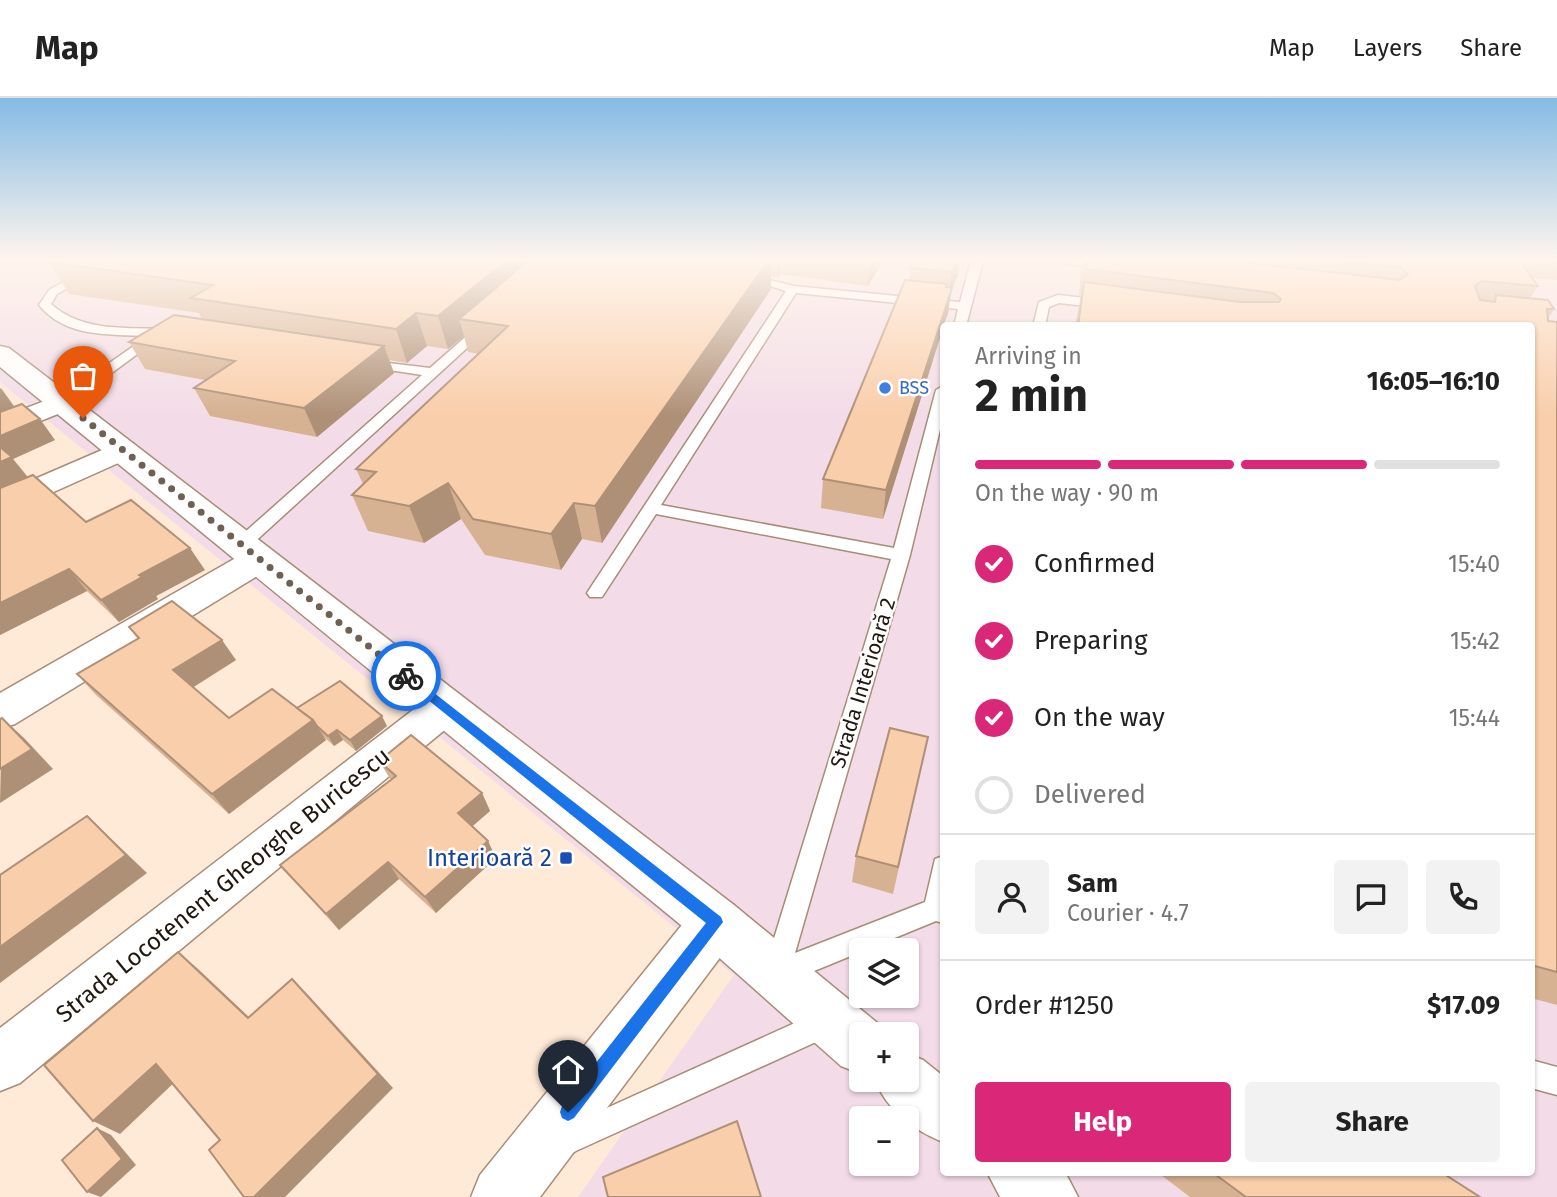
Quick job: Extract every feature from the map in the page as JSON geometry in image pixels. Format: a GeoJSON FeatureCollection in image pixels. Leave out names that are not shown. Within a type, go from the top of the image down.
{"type":"FeatureCollection","features":[{"type":"Feature","properties":{"kind":"street"},"geometry":{"type":"LineString","coordinates":[[0,354],[716,922],[849,1036]]}},
{"type":"Feature","properties":{"kind":"street"},"geometry":{"type":"LineString","coordinates":[[0,428],[63,402]]}},
{"type":"Feature","properties":{"kind":"street"},"geometry":{"type":"LineString","coordinates":[[0,506],[123,450]]}},
{"type":"Feature","properties":{"kind":"street"},"geometry":{"type":"LineString","coordinates":[[0,713],[251,552]]}},
{"type":"Feature","properties":{"kind":"street","name":"Strada Locotenent Gheorghe Buricescu"},"geometry":{"type":"LineString","coordinates":[[0,1063],[445,707]]}},
{"type":"Feature","properties":{"kind":"street"},"geometry":{"type":"LineString","coordinates":[[502,1197],[716,922]]}},
{"type":"Feature","properties":{"kind":"street"},"geometry":{"type":"LineString","coordinates":[[918,1092],[940,1111]]}},
{"type":"Feature","properties":{"kind":"street"},"geometry":{"type":"LineString","coordinates":[[1022,1176],[1047,1197]]}},
{"type":"Feature","properties":{"kind":"lane"},"geometry":{"type":"LineString","coordinates":[[53,312],[61,320],[88,329],[183,333]]}},
{"type":"Feature","properties":{"kind":"lane"},"geometry":{"type":"LineString","coordinates":[[596,593],[778,312]]}},
{"type":"Feature","properties":{"kind":"lane"},"geometry":{"type":"LineString","coordinates":[[251,552],[433,373],[491,321]]}},
{"type":"Feature","properties":{"kind":"lane"},"geometry":{"type":"LineString","coordinates":[[63,402],[159,333]]}},
{"type":"Feature","properties":{"kind":"lane"},"geometry":{"type":"LineString","coordinates":[[354,361],[433,373]]}},
{"type":"Feature","properties":{"kind":"lane","name":"Strada Interioară 2"},"geometry":{"type":"LineString","coordinates":[[776,974],[901,555],[940,402]]}},
{"type":"Feature","properties":{"kind":"lane"},"geometry":{"type":"LineString","coordinates":[[651,508],[901,555]]}},
{"type":"Feature","properties":{"kind":"lane"},"geometry":{"type":"LineString","coordinates":[[776,974],[940,910]]}},
{"type":"Feature","properties":{"kind":"lane"},"geometry":{"type":"LineString","coordinates":[[536,1154],[830,1020]]}},
{"type":"Feature","properties":{"kind":"lane"},"geometry":{"type":"LineString","coordinates":[[1535,1075],[1557,1081]]}},
{"type":"Feature","properties":{"kind":"shaded area"},"geometry":{"type":"Polygon","coordinates":[[[0,312],[1557,312],[1557,1197],[578,1197],[734,975],[0,382],[0,312]]]}},
{"type":"Feature","properties":{"kind":"building"},"geometry":{"type":"Polygon","coordinates":[[[285,312],[443,312],[438,316],[416,313],[396,329],[285,312]]]}},
{"type":"Feature","properties":{"kind":"building"},"geometry":{"type":"Polygon","coordinates":[[[467,312],[732,312],[595,506],[574,503],[551,534],[473,519],[448,483],[409,506],[352,495],[376,472],[356,469],[508,326],[459,319],[467,312]]]}},
{"type":"Feature","properties":{"kind":"building"},"geometry":{"type":"Polygon","coordinates":[[[892,312],[944,312],[886,490],[823,479],[892,312]]]}},
{"type":"Feature","properties":{"kind":"building"},"geometry":{"type":"Polygon","coordinates":[[[1080,312],[1547,312],[1548,321],[1557,322],[1557,972],[1535,966],[1535,322],[1079,322],[1080,312]]]}},
{"type":"Feature","properties":{"kind":"building"},"geometry":{"type":"Polygon","coordinates":[[[174,315],[384,346],[304,408],[194,388],[235,361],[129,342],[174,315]]]}},
{"type":"Feature","properties":{"kind":"building"},"geometry":{"type":"Polygon","coordinates":[[[22,404],[40,419],[0,436],[0,412],[22,404]]]}},
{"type":"Feature","properties":{"kind":"building"},"geometry":{"type":"Polygon","coordinates":[[[0,447],[12,457],[0,462],[0,447]]]}},
{"type":"Feature","properties":{"kind":"building"},"geometry":{"type":"Polygon","coordinates":[[[33,475],[86,522],[131,500],[190,548],[139,575],[142,577],[101,600],[69,569],[0,603],[0,488],[33,475]]]}},
{"type":"Feature","properties":{"kind":"building"},"geometry":{"type":"Polygon","coordinates":[[[172,601],[222,640],[173,670],[229,718],[272,689],[313,720],[212,794],[77,674],[139,638],[129,627],[172,601]]]}},
{"type":"Feature","properties":{"kind":"building"},"geometry":{"type":"Polygon","coordinates":[[[340,681],[382,716],[350,740],[337,730],[328,736],[297,708],[340,681]]]}},
{"type":"Feature","properties":{"kind":"building"},"geometry":{"type":"Polygon","coordinates":[[[0,719],[32,749],[0,769],[0,719]]]}},
{"type":"Feature","properties":{"kind":"building"},"geometry":{"type":"Polygon","coordinates":[[[890,728],[928,737],[898,867],[856,856],[890,728]]]}},
{"type":"Feature","properties":{"kind":"building"},"geometry":{"type":"Polygon","coordinates":[[[411,735],[482,793],[458,813],[488,841],[425,897],[388,862],[326,914],[280,865],[396,776],[379,761],[411,735]]]}},
{"type":"Feature","properties":{"kind":"building"},"geometry":{"type":"Polygon","coordinates":[[[87,816],[126,855],[0,947],[0,875],[87,816]]]}},
{"type":"Feature","properties":{"kind":"building"},"geometry":{"type":"Polygon","coordinates":[[[178,952],[248,1018],[292,979],[378,1074],[254,1197],[244,1197],[209,1150],[220,1140],[156,1064],[93,1121],[44,1065],[178,952]]]}},
{"type":"Feature","properties":{"kind":"building"},"geometry":{"type":"Polygon","coordinates":[[[737,1121],[761,1197],[608,1197],[603,1177],[737,1121]]]}},
{"type":"Feature","properties":{"kind":"building"},"geometry":{"type":"Polygon","coordinates":[[[97,1128],[122,1159],[87,1192],[62,1160],[97,1128]]]}},
{"type":"Feature","properties":{"kind":"building"},"geometry":{"type":"Polygon","coordinates":[[[1217,1176],[1447,1176],[1480,1197],[1246,1197],[1217,1176]]]}},
{"type":"Feature","properties":{"kind":"way so far"},"geometry":{"type":"LineString","coordinates":[[83,418],[406,676]]}},
{"type":"Feature","properties":{"kind":"place","name":"BSS"},"geometry":{"type":"Point","coordinates":[885,388]}},
{"type":"Feature","properties":{"kind":"place","name":"Interioară 2"},"geometry":{"type":"Point","coordinates":[566,858]}},
{"type":"Feature","properties":{"kind":"route"},"geometry":{"type":"LineString","coordinates":[[406,676],[716,922],[568,1112]]}}]}
